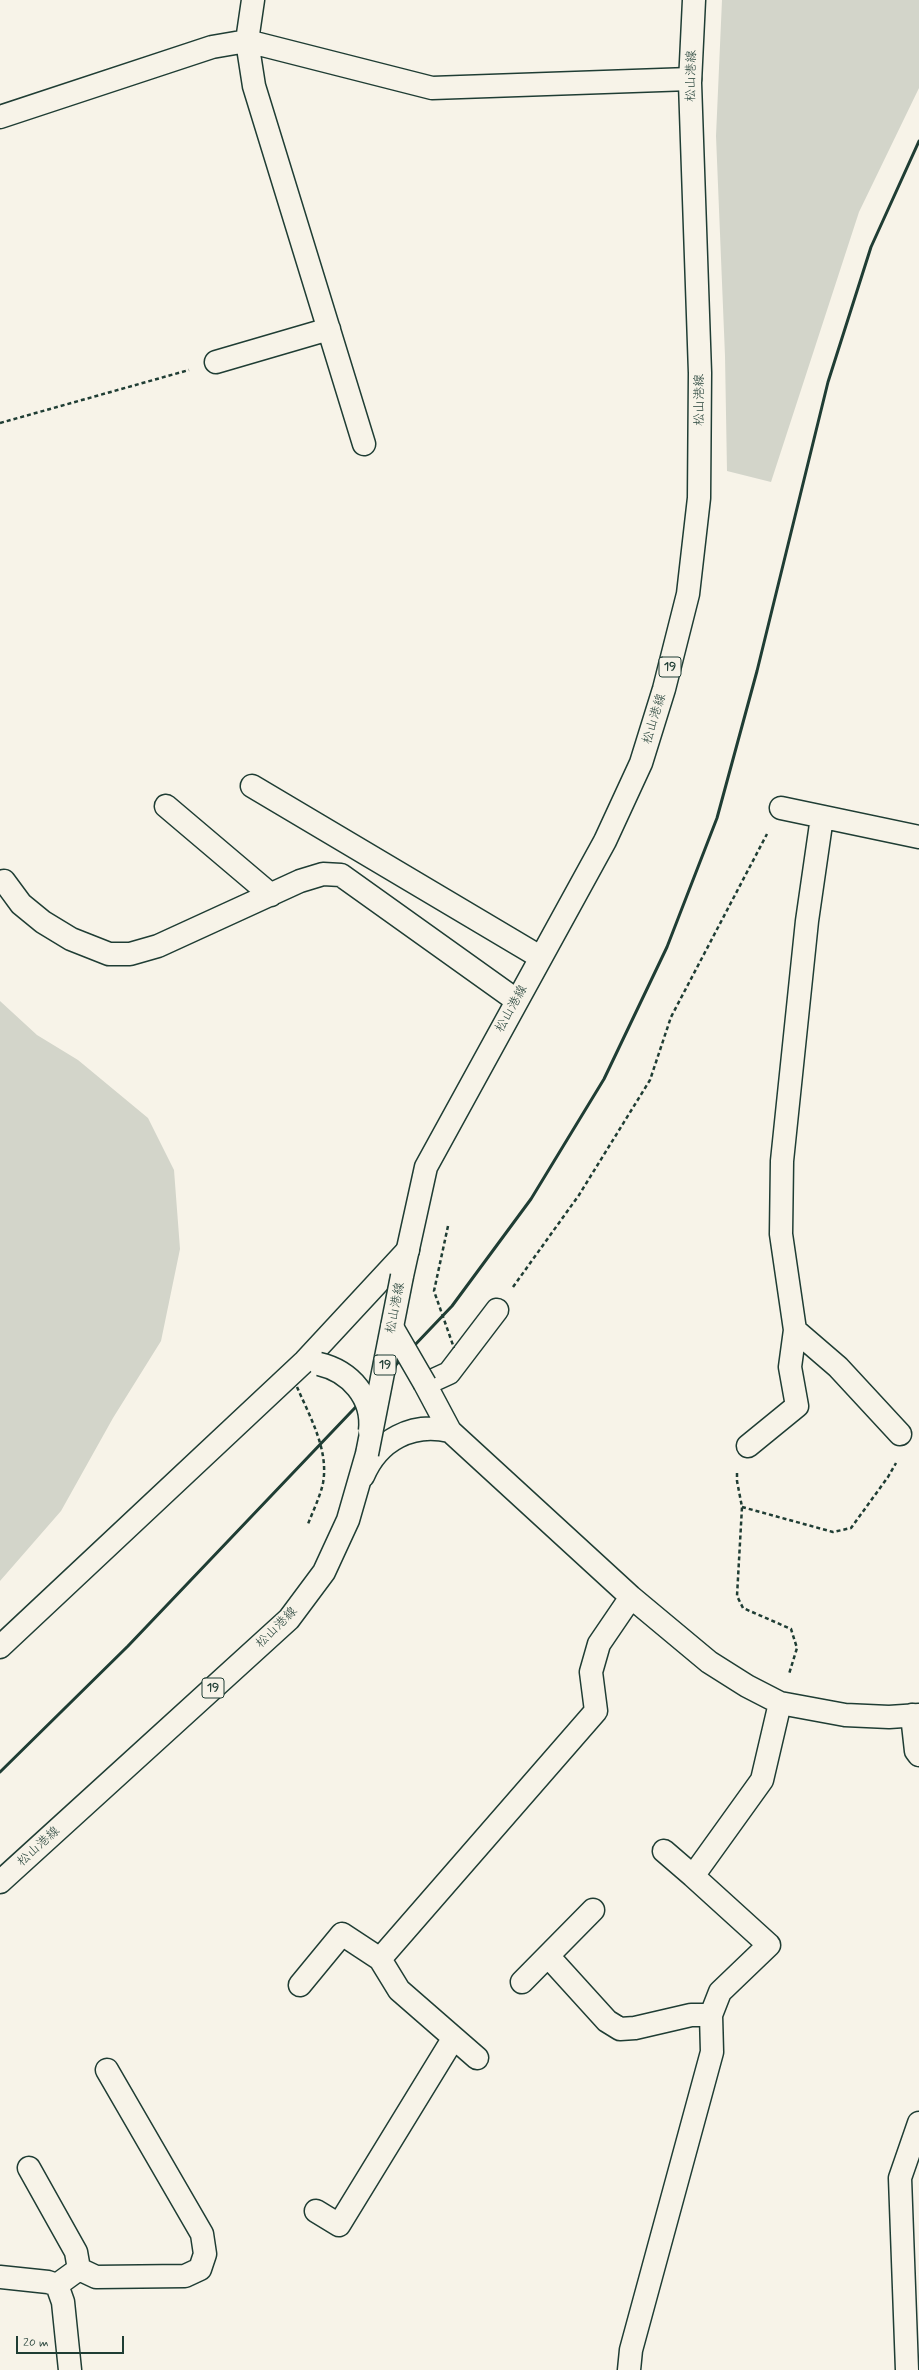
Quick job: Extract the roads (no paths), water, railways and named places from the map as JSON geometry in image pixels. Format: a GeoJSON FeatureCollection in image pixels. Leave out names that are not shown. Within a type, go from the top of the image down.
{"type":"FeatureCollection","features":[{"type":"Feature","properties":{"kind":"street"},"geometry":{"type":"LineString","coordinates":[[253,0],[247,41],[254,86],[364,444]]}},
{"type":"Feature","properties":{"kind":"street","name":"松山港線"},"geometry":{"type":"LineString","coordinates":[[0,1882],[289,1619],[324,1572],[348,1520],[361,1481],[402,1276],[426,1167],[516,1000],[605,841],[641,763],[664,689],[688,594],[699,498],[700,373],[690,79],[694,0]]}},
{"type":"Feature","properties":{"kind":"street"},"geometry":{"type":"LineString","coordinates":[[0,118],[212,47],[247,41],[432,88],[690,79]]}},
{"type":"Feature","properties":{"kind":"street"},"geometry":{"type":"LineString","coordinates":[[216,362],[329,329]]}},
{"type":"Feature","properties":{"kind":"street"},"geometry":{"type":"LineString","coordinates":[[252,786],[540,957]]}},
{"type":"Feature","properties":{"kind":"street"},"geometry":{"type":"LineString","coordinates":[[166,806],[271,895]]}},
{"type":"Feature","properties":{"kind":"street"},"geometry":{"type":"LineString","coordinates":[[781,808],[919,837]]}},
{"type":"Feature","properties":{"kind":"street"},"geometry":{"type":"LineString","coordinates":[[748,1446],[797,1406],[790,1367],[795,1330],[781,1234],[782,1161],[807,921],[822,817]]}},
{"type":"Feature","properties":{"kind":"street"},"geometry":{"type":"LineString","coordinates":[[4,881],[21,904],[44,922],[71,939],[108,954],[130,954],[158,946],[271,895],[323,874],[341,875],[516,1000]]}},
{"type":"Feature","properties":{"kind":"street"},"geometry":{"type":"LineString","coordinates":[[0,1647],[312,1363],[408,1250]]}},
{"type":"Feature","properties":{"kind":"street"},"geometry":{"type":"LineString","coordinates":[[425,1384],[449,1373],[496,1310]]}},
{"type":"Feature","properties":{"kind":"street"},"geometry":{"type":"LineString","coordinates":[[392,1327],[450,1431],[631,1597],[709,1662],[747,1686],[780,1703],[845,1715],[889,1717],[915,1715],[916,1751],[919,1755]]}},
{"type":"Feature","properties":{"kind":"street"},"geometry":{"type":"LineString","coordinates":[[795,1330],[838,1367],[900,1434]]}},
{"type":"Feature","properties":{"kind":"street"},"geometry":{"type":"LineString","coordinates":[[312,1363],[337,1369],[346,1376],[361,1393],[370,1414],[371,1424],[368,1450]]}},
{"type":"Feature","properties":{"kind":"street"},"geometry":{"type":"LineString","coordinates":[[361,1481],[374,1456],[392,1439],[408,1432],[426,1428],[450,1431]]}},
{"type":"Feature","properties":{"kind":"street"},"geometry":{"type":"LineString","coordinates":[[380,1959],[596,1711],[590,1672],[599,1644],[631,1597]]}},
{"type":"Feature","properties":{"kind":"street"},"geometry":{"type":"LineString","coordinates":[[693,1876],[762,1780],[780,1703]]}},
{"type":"Feature","properties":{"kind":"street"},"geometry":{"type":"LineString","coordinates":[[629,2370],[631,2350],[712,2052],[711,2015],[720,1992],[769,1945],[664,1851]]}},
{"type":"Feature","properties":{"kind":"street"},"geometry":{"type":"LineString","coordinates":[[522,1982],[593,1910]]}},
{"type":"Feature","properties":{"kind":"street"},"geometry":{"type":"LineString","coordinates":[[300,1985],[342,1934],[380,1959],[399,1990],[453,2039],[477,2058]]}},
{"type":"Feature","properties":{"kind":"street"},"geometry":{"type":"LineString","coordinates":[[548,1956],[607,2021],[620,2029],[635,2028],[691,2015],[711,2015]]}},
{"type":"Feature","properties":{"kind":"street"},"geometry":{"type":"LineString","coordinates":[[316,2211],[339,2225],[453,2039]]}},
{"type":"Feature","properties":{"kind":"street"},"geometry":{"type":"LineString","coordinates":[[79,2269],[96,2277],[185,2276],[200,2269],[205,2254],[202,2234],[107,2070]]}},
{"type":"Feature","properties":{"kind":"street"},"geometry":{"type":"LineString","coordinates":[[907,2370],[900,2178],[919,2123]]}},
{"type":"Feature","properties":{"kind":"street"},"geometry":{"type":"LineString","coordinates":[[29,2168],[76,2252],[79,2269]]}},
{"type":"Feature","properties":{"kind":"street"},"geometry":{"type":"LineString","coordinates":[[57,2285],[79,2269]]}},
{"type":"Feature","properties":{"kind":"street"},"geometry":{"type":"LineString","coordinates":[[0,2277],[48,2282],[57,2285]]}},
{"type":"Feature","properties":{"kind":"street"},"geometry":{"type":"LineString","coordinates":[[57,2285],[63,2302],[70,2370]]}},
{"type":"Feature","properties":{"kind":"railway"},"geometry":{"type":"LineString","coordinates":[[0,1772],[128,1646],[452,1306],[531,1199],[604,1079],[667,947],[717,818],[757,671],[828,382],[871,247],[919,141]]}}]}
